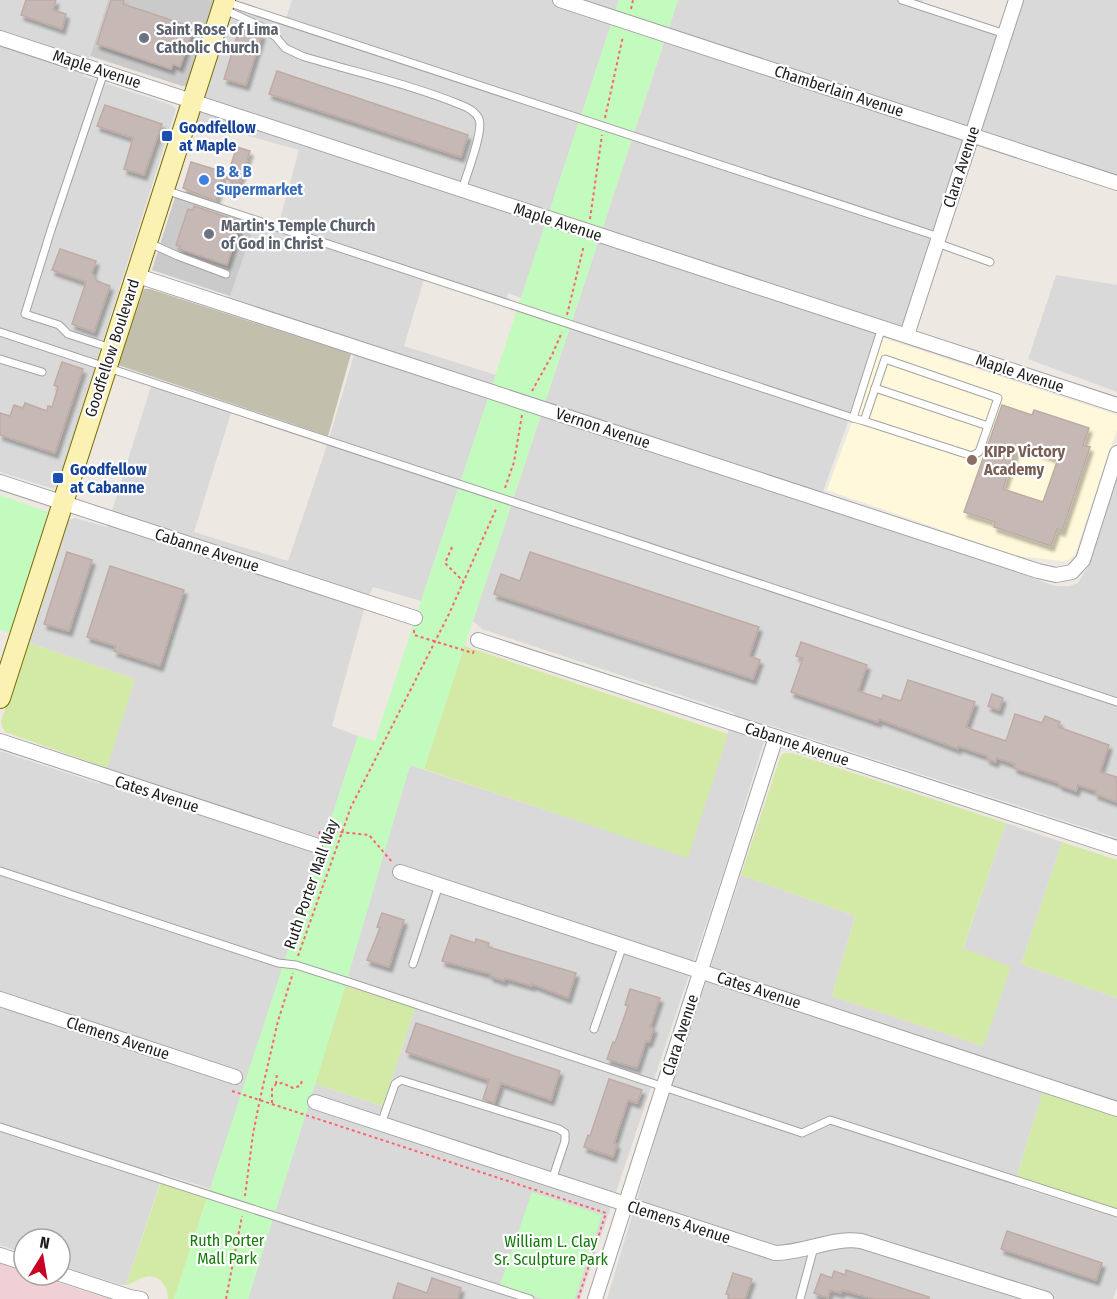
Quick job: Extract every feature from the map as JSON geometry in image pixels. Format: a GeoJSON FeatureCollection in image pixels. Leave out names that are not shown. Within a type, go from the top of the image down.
{"type":"FeatureCollection","features":[{"type":"Feature","properties":{"kind":"main road","name":"Goodfellow Boulevard"},"geometry":{"type":"LineString","coordinates":[[0,698],[224,3]]}},
{"type":"Feature","properties":{"kind":"street","name":"Chamberlain Avenue"},"geometry":{"type":"LineString","coordinates":[[560,0],[1117,183]]}},
{"type":"Feature","properties":{"kind":"street","name":"Clara Avenue"},"geometry":{"type":"LineString","coordinates":[[907,335],[1016,0]]}},
{"type":"Feature","properties":{"kind":"street","name":"Maple Avenue"},"geometry":{"type":"LineString","coordinates":[[0,38],[1117,405]]}},
{"type":"Feature","properties":{"kind":"street","name":"Vernon Avenue"},"geometry":{"type":"LineString","coordinates":[[135,275],[1056,575],[1072,572],[1083,560],[1117,453]]}},
{"type":"Feature","properties":{"kind":"street","name":"Cabanne Avenue"},"geometry":{"type":"LineString","coordinates":[[0,482],[415,618]]}},
{"type":"Feature","properties":{"kind":"street","name":"Cabanne Avenue"},"geometry":{"type":"LineString","coordinates":[[478,640],[1117,848]]}},
{"type":"Feature","properties":{"kind":"street","name":"Clara Avenue"},"geometry":{"type":"LineString","coordinates":[[595,1299],[776,737]]}},
{"type":"Feature","properties":{"kind":"street","name":"Cates Avenue"},"geometry":{"type":"LineString","coordinates":[[0,741],[315,845]]}},
{"type":"Feature","properties":{"kind":"street","name":"Cates Avenue"},"geometry":{"type":"LineString","coordinates":[[400,872],[1117,1109]]}},
{"type":"Feature","properties":{"kind":"street","name":"Clemens Avenue"},"geometry":{"type":"LineString","coordinates":[[0,999],[235,1077]]}},
{"type":"Feature","properties":{"kind":"street","name":"Clemens Avenue"},"geometry":{"type":"LineString","coordinates":[[315,1102],[775,1253],[793,1253],[845,1239],[861,1241],[1046,1299]]}},
{"type":"Feature","properties":{"kind":"street"},"geometry":{"type":"LineString","coordinates":[[72,1279],[121,1297],[141,1299]]}},
{"type":"Feature","properties":{"kind":"lane"},"geometry":{"type":"LineString","coordinates":[[902,0],[1005,34]]}},
{"type":"Feature","properties":{"kind":"lane"},"geometry":{"type":"LineString","coordinates":[[224,3],[276,37],[285,48],[302,56],[430,94],[463,105],[473,112],[479,119],[480,131],[462,190]]}},
{"type":"Feature","properties":{"kind":"lane"},"geometry":{"type":"LineString","coordinates":[[224,3],[938,240],[990,262]]}},
{"type":"Feature","properties":{"kind":"lane"},"geometry":{"type":"LineString","coordinates":[[104,72],[25,314],[58,325],[68,334],[112,348]]}},
{"type":"Feature","properties":{"kind":"lane"},"geometry":{"type":"LineString","coordinates":[[164,189],[853,418],[972,456],[979,452],[998,399],[885,359],[864,421]]}},
{"type":"Feature","properties":{"kind":"lane"},"geometry":{"type":"LineString","coordinates":[[146,242],[226,274]]}},
{"type":"Feature","properties":{"kind":"lane"},"geometry":{"type":"LineString","coordinates":[[853,418],[882,327]]}},
{"type":"Feature","properties":{"kind":"lane"},"geometry":{"type":"LineString","coordinates":[[0,332],[1117,702]]}},
{"type":"Feature","properties":{"kind":"lane"},"geometry":{"type":"LineString","coordinates":[[0,359],[42,372]]}},
{"type":"Feature","properties":{"kind":"lane"},"geometry":{"type":"LineString","coordinates":[[875,388],[988,426]]}},
{"type":"Feature","properties":{"kind":"lane"},"geometry":{"type":"LineString","coordinates":[[0,871],[278,963],[296,965],[802,1133],[830,1120],[1117,1213]]}},
{"type":"Feature","properties":{"kind":"lane"},"geometry":{"type":"LineString","coordinates":[[413,964],[439,885]]}},
{"type":"Feature","properties":{"kind":"lane"},"geometry":{"type":"LineString","coordinates":[[594,1029],[623,945]]}},
{"type":"Feature","properties":{"kind":"lane"},"geometry":{"type":"LineString","coordinates":[[381,1124],[395,1084],[401,1080],[559,1129],[565,1133],[565,1141],[552,1180]]}},
{"type":"Feature","properties":{"kind":"lane"},"geometry":{"type":"LineString","coordinates":[[0,1127],[530,1299]]}},
{"type":"Feature","properties":{"kind":"lane"},"geometry":{"type":"LineString","coordinates":[[800,1299],[814,1246]]}},
{"type":"Feature","properties":{"kind":"path"},"geometry":{"type":"LineString","coordinates":[[629,14],[633,0]]}},
{"type":"Feature","properties":{"kind":"path"},"geometry":{"type":"LineString","coordinates":[[504,491],[514,462],[523,410]]}},
{"type":"Feature","properties":{"kind":"path","name":"Ruth Porter Mall Way"},"geometry":{"type":"LineString","coordinates":[[226,1299],[238,1242],[253,1134],[278,1021],[341,832],[368,769],[436,640],[499,504]]}},
{"type":"Feature","properties":{"kind":"path"},"geometry":{"type":"LineString","coordinates":[[452,547],[446,563],[464,581]]}},
{"type":"Feature","properties":{"kind":"path"},"geometry":{"type":"LineString","coordinates":[[415,618],[414,635],[473,653],[478,640]]}},
{"type":"Feature","properties":{"kind":"path"},"geometry":{"type":"LineString","coordinates":[[315,845],[321,830],[369,835],[400,872]]}},
{"type":"Feature","properties":{"kind":"path"},"geometry":{"type":"LineString","coordinates":[[272,1103],[272,1089],[276,1084],[277,1073]]}},
{"type":"Feature","properties":{"kind":"path"},"geometry":{"type":"LineString","coordinates":[[276,1084],[282,1083],[293,1088],[300,1086],[302,1081]]}},
{"type":"Feature","properties":{"kind":"path"},"geometry":{"type":"LineString","coordinates":[[224,1088],[606,1212],[578,1299]]}},
{"type":"Feature","properties":{"kind":"shaded area"},"geometry":{"type":"Polygon","coordinates":[[[0,0],[108,0],[83,76],[172,105],[176,109],[58,483],[54,489],[0,472],[0,0]]]}},
{"type":"Feature","properties":{"kind":"shaded area"},"geometry":{"type":"Polygon","coordinates":[[[108,0],[216,0],[186,86],[90,56],[108,0]]]}},
{"type":"Feature","properties":{"kind":"shaded area"},"geometry":{"type":"Polygon","coordinates":[[[292,0],[619,0],[521,298],[508,293],[506,302],[425,276],[404,346],[496,375],[421,601],[373,587],[366,602],[332,726],[358,736],[211,1189],[163,1174],[126,1285],[121,1285],[72,1269],[72,1227],[12,1227],[12,1249],[0,1245],[0,751],[100,784],[135,679],[27,642],[69,520],[75,518],[107,527],[152,383],[232,410],[194,532],[288,561],[328,442],[356,348],[226,305],[255,223],[278,226],[299,150],[187,119],[225,1],[285,21],[292,0]]]}},
{"type":"Feature","properties":{"kind":"shaded area"},"geometry":{"type":"Polygon","coordinates":[[[678,0],[923,0],[921,6],[1004,33],[1015,0],[1117,0],[1117,183],[972,135],[907,335],[882,327],[820,500],[1055,586],[1069,586],[1078,583],[1088,567],[1117,474],[1117,838],[769,725],[724,871],[580,1299],[248,1299],[315,1084],[383,1106],[416,1005],[355,984],[348,975],[410,765],[688,857],[734,713],[482,629],[473,621],[678,0]]]}},
{"type":"Feature","properties":{"kind":"shaded area"},"geometry":{"type":"Polygon","coordinates":[[[175,197],[255,223],[230,296],[152,270],[175,197]]]}},
{"type":"Feature","properties":{"kind":"shaded area"},"geometry":{"type":"Polygon","coordinates":[[[1056,275],[1117,285],[1117,392],[1028,359],[1056,275]]]}},
{"type":"Feature","properties":{"kind":"shaded area"},"geometry":{"type":"Polygon","coordinates":[[[144,289],[351,354],[328,436],[118,365],[144,289]]]}},
{"type":"Feature","properties":{"kind":"shaded area","name":"KIPP Victory Academy"},"geometry":{"type":"Polygon","coordinates":[[[883,338],[1117,415],[1117,430],[1075,554],[1063,561],[1017,556],[827,490],[883,338]]]}},
{"type":"Feature","properties":{"kind":"shaded area"},"geometry":{"type":"Polygon","coordinates":[[[1006,823],[1062,842],[1021,964],[1117,998],[1117,1109],[1045,1085],[1014,1185],[1117,1218],[1117,1288],[1113,1299],[607,1299],[668,1096],[741,875],[855,916],[832,996],[983,1046],[963,949],[1006,823]]]}},
{"type":"Feature","properties":{"kind":"shaded area"},"geometry":{"type":"Polygon","coordinates":[[[0,1263],[12,1267],[12,1287],[72,1287],[109,1299],[0,1299],[0,1263]]]}},
{"type":"Feature","properties":{"kind":"green space","name":"Ruth Porter Mall Park"},"geometry":{"type":"Polygon","coordinates":[[[619,0],[678,0],[424,769],[410,765],[339,1007],[248,1299],[174,1299],[358,736],[375,741],[619,0]]]}},
{"type":"Feature","properties":{"kind":"green space"},"geometry":{"type":"Polygon","coordinates":[[[0,495],[48,512],[10,633],[0,630],[0,495]]]}},
{"type":"Feature","properties":{"kind":"green space"},"geometry":{"type":"Polygon","coordinates":[[[27,642],[135,679],[107,768],[5,732],[1,721],[27,642]]]}},
{"type":"Feature","properties":{"kind":"green space"},"geometry":{"type":"Polygon","coordinates":[[[464,646],[728,734],[688,858],[424,769],[464,646]]]}},
{"type":"Feature","properties":{"kind":"green space"},"geometry":{"type":"Polygon","coordinates":[[[792,753],[1006,823],[963,948],[1011,967],[983,1046],[832,996],[855,916],[741,875],[781,755],[792,753]]]}},
{"type":"Feature","properties":{"kind":"green space"},"geometry":{"type":"Polygon","coordinates":[[[1062,842],[1117,860],[1117,998],[1021,964],[1062,842]]]}},
{"type":"Feature","properties":{"kind":"green space"},"geometry":{"type":"Polygon","coordinates":[[[345,986],[415,1008],[383,1106],[315,1084],[345,986]]]}},
{"type":"Feature","properties":{"kind":"green space"},"geometry":{"type":"Polygon","coordinates":[[[1043,1091],[1117,1116],[1117,1209],[1017,1176],[1043,1091]]]}},
{"type":"Feature","properties":{"kind":"green space"},"geometry":{"type":"Polygon","coordinates":[[[161,1182],[207,1198],[174,1299],[168,1299],[165,1286],[155,1277],[143,1278],[126,1285],[161,1182]]]}},
{"type":"Feature","properties":{"kind":"green space","name":"William L. Clay Sr. Sculpture Park"},"geometry":{"type":"Polygon","coordinates":[[[532,1192],[602,1215],[575,1299],[542,1299],[500,1285],[532,1192]]]}},
{"type":"Feature","properties":{"kind":"building"},"geometry":{"type":"Polygon","coordinates":[[[26,0],[56,0],[53,10],[66,14],[62,29],[21,15],[26,0]]]}},
{"type":"Feature","properties":{"kind":"building","name":"Saint Rose of Lima Catholic Church"},"geometry":{"type":"Polygon","coordinates":[[[111,0],[124,0],[123,4],[186,25],[184,30],[192,32],[180,67],[173,64],[171,69],[97,44],[111,0]]]}},
{"type":"Feature","properties":{"kind":"building"},"geometry":{"type":"Polygon","coordinates":[[[240,27],[262,34],[246,85],[224,79],[240,27]]]}},
{"type":"Feature","properties":{"kind":"building"},"geometry":{"type":"Polygon","coordinates":[[[277,71],[468,135],[461,157],[269,94],[277,71]]]}},
{"type":"Feature","properties":{"kind":"building"},"geometry":{"type":"Polygon","coordinates":[[[105,105],[162,124],[144,175],[124,169],[133,138],[97,126],[105,105]]]}},
{"type":"Feature","properties":{"kind":"building"},"geometry":{"type":"Polygon","coordinates":[[[237,147],[250,151],[239,183],[226,179],[237,147]]]}},
{"type":"Feature","properties":{"kind":"building","name":"B & B Supermarket"},"geometry":{"type":"Polygon","coordinates":[[[191,162],[224,172],[216,201],[183,188],[191,162]]]}},
{"type":"Feature","properties":{"kind":"building","name":"Martin's Temple Church of God in Christ"},"geometry":{"type":"Polygon","coordinates":[[[194,206],[241,222],[227,265],[180,249],[181,246],[176,245],[188,209],[193,210],[194,206]]]}},
{"type":"Feature","properties":{"kind":"building"},"geometry":{"type":"Polygon","coordinates":[[[60,249],[96,261],[92,273],[97,281],[110,286],[94,332],[72,324],[86,282],[52,270],[60,249]]]}},
{"type":"Feature","properties":{"kind":"building"},"geometry":{"type":"Polygon","coordinates":[[[62,362],[83,369],[55,453],[0,435],[0,413],[10,416],[14,405],[23,408],[25,403],[47,411],[48,406],[52,407],[58,387],[54,385],[62,362]]]}},
{"type":"Feature","properties":{"kind":"building","name":"KIPP Victory Academy"},"geometry":{"type":"Polygon","coordinates":[[[1002,405],[1032,415],[1034,410],[1089,428],[1083,445],[1090,447],[1062,531],[1057,529],[1051,546],[994,527],[995,522],[964,512],[1002,405]],[[1018,445],[1003,489],[1043,502],[1058,459],[1018,445]]]}},
{"type":"Feature","properties":{"kind":"building"},"geometry":{"type":"Polygon","coordinates":[[[67,552],[92,560],[69,631],[44,624],[67,552]]]}},
{"type":"Feature","properties":{"kind":"building"},"geometry":{"type":"Polygon","coordinates":[[[530,552],[759,627],[749,656],[760,660],[753,679],[494,594],[501,574],[520,581],[530,552]]]}},
{"type":"Feature","properties":{"kind":"building"},"geometry":{"type":"Polygon","coordinates":[[[110,566],[184,590],[160,666],[114,651],[116,646],[87,637],[110,566]]]}},
{"type":"Feature","properties":{"kind":"building"},"geometry":{"type":"Polygon","coordinates":[[[801,642],[867,665],[858,691],[882,699],[883,695],[901,701],[908,680],[975,702],[966,727],[973,730],[1006,741],[1015,714],[1042,723],[1045,716],[1060,722],[1058,727],[1109,745],[1100,772],[1117,777],[1117,802],[1095,794],[1096,791],[1078,785],[1076,791],[1014,768],[1015,764],[997,758],[995,762],[987,759],[987,756],[967,749],[958,746],[958,749],[879,719],[878,722],[791,692],[803,658],[796,656],[801,642]]]}},
{"type":"Feature","properties":{"kind":"building"},"geometry":{"type":"Polygon","coordinates":[[[992,694],[1003,698],[999,710],[988,706],[992,694]]]}},
{"type":"Feature","properties":{"kind":"building"},"geometry":{"type":"Polygon","coordinates":[[[382,913],[404,920],[389,967],[367,960],[380,928],[377,927],[382,913]]]}},
{"type":"Feature","properties":{"kind":"building"},"geometry":{"type":"Polygon","coordinates":[[[451,935],[475,943],[476,939],[489,943],[488,947],[576,973],[568,998],[532,984],[532,986],[505,978],[504,981],[490,976],[491,974],[442,961],[451,935]]]}},
{"type":"Feature","properties":{"kind":"building"},"geometry":{"type":"Polygon","coordinates":[[[630,989],[660,998],[650,1027],[654,1028],[649,1042],[646,1041],[637,1068],[607,1059],[628,1006],[625,1005],[630,989]]]}},
{"type":"Feature","properties":{"kind":"building"},"geometry":{"type":"Polygon","coordinates":[[[416,1023],[560,1071],[551,1100],[501,1083],[494,1103],[483,1099],[489,1080],[406,1052],[416,1023]]]}},
{"type":"Feature","properties":{"kind":"building"},"geometry":{"type":"Polygon","coordinates":[[[609,1079],[642,1090],[637,1103],[628,1100],[614,1143],[617,1144],[613,1157],[584,1147],[588,1135],[590,1136],[609,1079]]]}},
{"type":"Feature","properties":{"kind":"building"},"geometry":{"type":"Polygon","coordinates":[[[1007,1231],[1102,1263],[1096,1280],[1001,1249],[1007,1231]]]}},
{"type":"Feature","properties":{"kind":"building"},"geometry":{"type":"Polygon","coordinates":[[[846,1270],[929,1297],[929,1299],[874,1299],[842,1290],[841,1293],[830,1290],[828,1298],[814,1293],[821,1274],[832,1278],[834,1271],[845,1275],[846,1270]]]}},
{"type":"Feature","properties":{"kind":"building"},"geometry":{"type":"Polygon","coordinates":[[[733,1273],[752,1279],[745,1299],[728,1299],[729,1295],[726,1294],[733,1273]]]}},
{"type":"Feature","properties":{"kind":"building"},"geometry":{"type":"Polygon","coordinates":[[[432,1278],[461,1288],[458,1299],[393,1299],[398,1283],[427,1293],[432,1278]]]}},
{"type":"Feature","properties":{"kind":"place","name":"Saint Rose of Lima Catholic Church"},"geometry":{"type":"Point","coordinates":[144,38]}},
{"type":"Feature","properties":{"kind":"place","name":"Goodfellow at Maple"},"geometry":{"type":"Point","coordinates":[167,136]}},
{"type":"Feature","properties":{"kind":"place","name":"B & B Supermarket"},"geometry":{"type":"Point","coordinates":[204,180]}},
{"type":"Feature","properties":{"kind":"place","name":"Martin's Temple Church of God in Christ"},"geometry":{"type":"Point","coordinates":[209,234]}},
{"type":"Feature","properties":{"kind":"place","name":"KIPP Victory Academy"},"geometry":{"type":"Point","coordinates":[972,460]}},
{"type":"Feature","properties":{"kind":"place","name":"Goodfellow at Cabanne"},"geometry":{"type":"Point","coordinates":[58,478]}}]}
